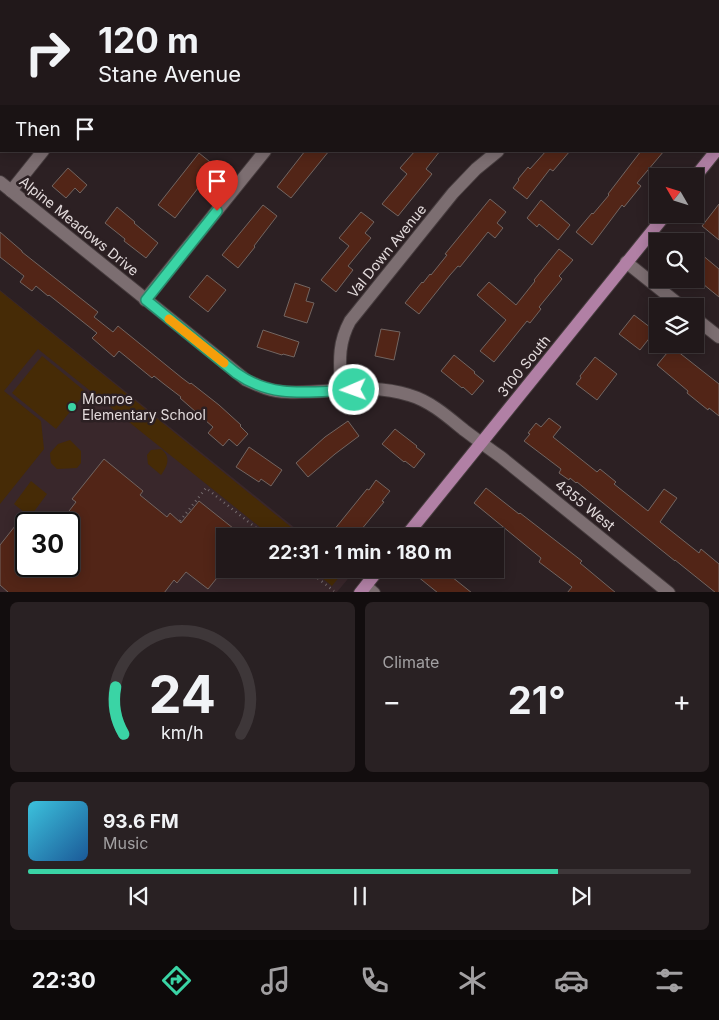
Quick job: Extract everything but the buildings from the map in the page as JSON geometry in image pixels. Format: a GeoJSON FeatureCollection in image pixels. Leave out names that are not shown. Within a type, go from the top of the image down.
{"type":"FeatureCollection","features":[{"type":"Feature","properties":{"kind":"main road"},"geometry":{"type":"LineString","coordinates":[[702,168],[715,152]]}},
{"type":"Feature","properties":{"kind":"main road","name":"3100 South"},"geometry":{"type":"LineString","coordinates":[[412,528],[658,223]]}},
{"type":"Feature","properties":{"kind":"main road"},"geometry":{"type":"LineString","coordinates":[[367,590],[374,578]]}},
{"type":"Feature","properties":{"kind":"street"},"geometry":{"type":"LineString","coordinates":[[11,191],[42,152]]}},
{"type":"Feature","properties":{"kind":"street"},"geometry":{"type":"LineString","coordinates":[[146,300],[264,152]]}},
{"type":"Feature","properties":{"kind":"street","name":"Val Down Avenue"},"geometry":{"type":"LineString","coordinates":[[341,390],[340,346],[345,330],[350,322],[453,193],[476,169],[497,152]]}},
{"type":"Feature","properties":{"kind":"street","name":"Alpine Meadows Drive"},"geometry":{"type":"LineString","coordinates":[[0,182],[236,373],[252,383],[271,390],[286,392],[382,390],[409,394],[440,410],[481,443]]}},
{"type":"Feature","properties":{"kind":"street"},"geometry":{"type":"LineString","coordinates":[[626,262],[671,298]]}},
{"type":"Feature","properties":{"kind":"street"},"geometry":{"type":"LineString","coordinates":[[704,325],[719,337]]}},
{"type":"Feature","properties":{"kind":"street","name":"4355 West"},"geometry":{"type":"LineString","coordinates":[[481,443],[670,592]]}},
{"type":"Feature","properties":{"kind":"path"},"geometry":{"type":"LineString","coordinates":[[180,521],[206,488],[256,528]]}},
{"type":"Feature","properties":{"kind":"path"},"geometry":{"type":"LineString","coordinates":[[317,578],[334,591]]}},
{"type":"Feature","properties":{"kind":"shaded area","name":"Monroe Elementary School"},"geometry":{"type":"Polygon","coordinates":[[[0,290],[295,528],[216,528],[216,578],[349,578],[337,592],[0,592],[0,290]]]}},
{"type":"Feature","properties":{"kind":"shaded area"},"geometry":{"type":"Polygon","coordinates":[[[0,291],[292,528],[261,528],[38,349],[4,391],[41,421],[44,449],[0,504],[0,291]]]}},
{"type":"Feature","properties":{"kind":"shaded area"},"geometry":{"type":"Polygon","coordinates":[[[42,356],[86,392],[56,429],[12,393],[42,356]]]}},
{"type":"Feature","properties":{"kind":"shaded area"},"geometry":{"type":"Polygon","coordinates":[[[70,440],[81,451],[81,463],[77,468],[57,469],[51,463],[50,453],[58,444],[70,440]]]}},
{"type":"Feature","properties":{"kind":"shaded area"},"geometry":{"type":"Polygon","coordinates":[[[161,449],[166,455],[167,461],[161,475],[148,464],[147,455],[151,450],[161,449]]]}},
{"type":"Feature","properties":{"kind":"shaded area"},"geometry":{"type":"Polygon","coordinates":[[[31,481],[47,494],[34,512],[24,512],[14,504],[31,481]]]}},
{"type":"Feature","properties":{"kind":"shaded area"},"geometry":{"type":"Polygon","coordinates":[[[322,578],[338,578],[332,586],[322,578]]]}},
{"type":"Feature","properties":{"kind":"slow traffic"},"geometry":{"type":"LineString","coordinates":[[169,319],[224,363]]}},
{"type":"Feature","properties":{"kind":"place","name":"Monroe Elementary School"},"geometry":{"type":"Point","coordinates":[72,407]}},
{"type":"Feature","properties":{"kind":"route"},"geometry":{"type":"LineString","coordinates":[[217,211],[146,300],[236,373],[258,386],[286,392],[354,390]]}}]}
